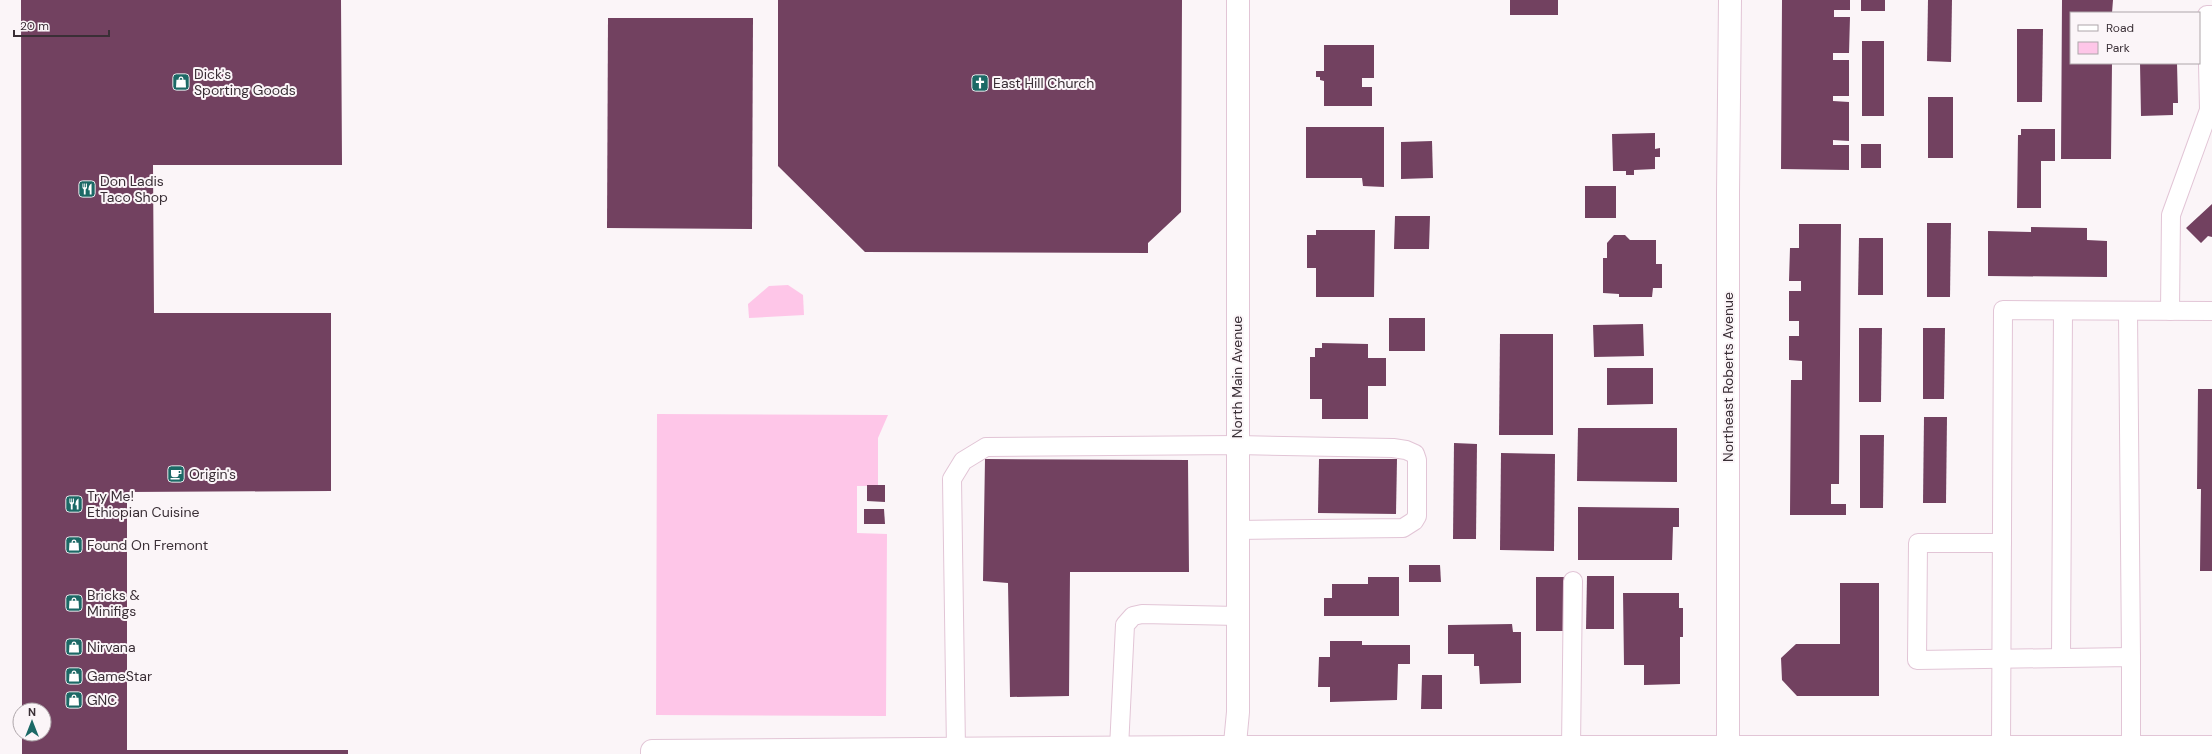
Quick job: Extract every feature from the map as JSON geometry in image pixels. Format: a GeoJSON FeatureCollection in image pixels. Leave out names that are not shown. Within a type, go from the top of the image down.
{"type":"FeatureCollection","features":[{"type":"Feature","properties":{"kind":"street","name":"North Main Avenue"},"geometry":{"type":"LineString","coordinates":[[1234,751],[1238,712],[1238,0]]}},
{"type":"Feature","properties":{"kind":"street","name":"Northeast Roberts Avenue"},"geometry":{"type":"LineString","coordinates":[[1728,750],[1728,193],[1730,0]]}},
{"type":"Feature","properties":{"kind":"street"},"geometry":{"type":"LineString","coordinates":[[652,752],[956,749],[1090,751],[1119,748],[1234,751],[1409,751],[1565,749],[1908,750],[2001,746],[2212,747]]}},
{"type":"Feature","properties":{"kind":"lane"},"geometry":{"type":"LineString","coordinates":[[2170,311],[2171,215],[2209,110],[2207,15],[2212,15]]}},
{"type":"Feature","properties":{"kind":"lane"},"geometry":{"type":"LineString","coordinates":[[2001,746],[2002,310],[2212,311]]}},
{"type":"Feature","properties":{"kind":"lane"},"geometry":{"type":"LineString","coordinates":[[2061,658],[2063,311]]}},
{"type":"Feature","properties":{"kind":"lane"},"geometry":{"type":"LineString","coordinates":[[2128,311],[2131,747]]}},
{"type":"Feature","properties":{"kind":"lane"},"geometry":{"type":"LineString","coordinates":[[956,749],[952,479],[963,461],[986,447],[1237,445],[1406,450],[1415,454],[1417,460],[1418,508],[1414,521],[1403,528],[1394,530],[1237,530]]}},
{"type":"Feature","properties":{"kind":"lane"},"geometry":{"type":"LineString","coordinates":[[2002,543],[1918,543],[1917,660],[2131,657]]}},
{"type":"Feature","properties":{"kind":"lane"},"geometry":{"type":"LineString","coordinates":[[1565,749],[1573,582]]}},
{"type":"Feature","properties":{"kind":"lane"},"geometry":{"type":"LineString","coordinates":[[1119,748],[1125,625],[1132,616],[1142,614],[1238,616]]}},
{"type":"Feature","properties":{"kind":"green space"},"geometry":{"type":"Polygon","coordinates":[[[788,285],[803,295],[804,315],[749,318],[748,304],[769,286],[788,285]]]}},
{"type":"Feature","properties":{"kind":"green space"},"geometry":{"type":"Polygon","coordinates":[[[657,414],[888,415],[878,438],[878,486],[857,486],[857,533],[887,534],[886,716],[656,715],[657,414]]]}},
{"type":"Feature","properties":{"kind":"building"},"geometry":{"type":"Polygon","coordinates":[[[21,0],[341,0],[342,165],[153,165],[154,313],[331,313],[331,491],[127,492],[127,750],[348,750],[348,754],[22,754],[22,742],[52,742],[52,702],[22,702],[21,0]]]}},
{"type":"Feature","properties":{"kind":"building","name":"East Hill Church"},"geometry":{"type":"Polygon","coordinates":[[[778,0],[1182,0],[1181,212],[1148,243],[1148,253],[865,252],[778,166],[778,0]]]}},
{"type":"Feature","properties":{"kind":"building"},"geometry":{"type":"Polygon","coordinates":[[[1510,0],[1558,0],[1558,15],[1510,15],[1510,0]]]}},
{"type":"Feature","properties":{"kind":"building"},"geometry":{"type":"Polygon","coordinates":[[[1782,0],[1850,0],[1850,10],[1834,10],[1834,17],[1850,17],[1849,53],[1833,53],[1833,60],[1849,60],[1849,96],[1833,96],[1833,101],[1849,102],[1849,141],[1833,140],[1833,145],[1849,145],[1849,170],[1781,169],[1782,0]]]}},
{"type":"Feature","properties":{"kind":"building"},"geometry":{"type":"Polygon","coordinates":[[[1861,0],[1885,0],[1885,11],[1861,11],[1861,0]]]}},
{"type":"Feature","properties":{"kind":"building"},"geometry":{"type":"Polygon","coordinates":[[[1928,0],[1952,0],[1951,62],[1927,61],[1928,0]]]}},
{"type":"Feature","properties":{"kind":"building"},"geometry":{"type":"Polygon","coordinates":[[[2062,0],[2113,0],[2112,12],[2070,12],[2070,64],[2112,64],[2111,159],[2061,159],[2062,0]]]}},
{"type":"Feature","properties":{"kind":"building"},"geometry":{"type":"Polygon","coordinates":[[[608,18],[753,18],[752,229],[607,228],[608,18]]]}},
{"type":"Feature","properties":{"kind":"building"},"geometry":{"type":"Polygon","coordinates":[[[2017,29],[2043,29],[2042,102],[2017,102],[2017,29]]]}},
{"type":"Feature","properties":{"kind":"building"},"geometry":{"type":"Polygon","coordinates":[[[1862,41],[1884,41],[1884,116],[1862,116],[1862,41]]]}},
{"type":"Feature","properties":{"kind":"building"},"geometry":{"type":"Polygon","coordinates":[[[1324,45],[1374,45],[1374,78],[1362,78],[1362,87],[1372,87],[1372,106],[1324,106],[1324,81],[1320,80],[1320,77],[1316,77],[1316,71],[1324,71],[1324,45]]]}},
{"type":"Feature","properties":{"kind":"building"},"geometry":{"type":"Polygon","coordinates":[[[2140,64],[2177,64],[2178,103],[2173,103],[2173,115],[2141,116],[2140,64]]]}},
{"type":"Feature","properties":{"kind":"building"},"geometry":{"type":"Polygon","coordinates":[[[1928,97],[1953,97],[1953,158],[1928,158],[1928,97]]]}},
{"type":"Feature","properties":{"kind":"building"},"geometry":{"type":"Polygon","coordinates":[[[1306,127],[1384,127],[1384,187],[1363,186],[1362,178],[1306,178],[1306,127]]]}},
{"type":"Feature","properties":{"kind":"building"},"geometry":{"type":"Polygon","coordinates":[[[2021,129],[2055,129],[2055,161],[2041,161],[2041,208],[2017,208],[2018,135],[2021,135],[2021,129]]]}},
{"type":"Feature","properties":{"kind":"building"},"geometry":{"type":"Polygon","coordinates":[[[1655,133],[1655,149],[1660,148],[1660,157],[1655,157],[1655,169],[1634,170],[1634,175],[1626,175],[1626,171],[1613,171],[1612,134],[1655,133]]]}},
{"type":"Feature","properties":{"kind":"building"},"geometry":{"type":"Polygon","coordinates":[[[1432,141],[1433,178],[1401,179],[1401,142],[1432,141]]]}},
{"type":"Feature","properties":{"kind":"building"},"geometry":{"type":"Polygon","coordinates":[[[1861,144],[1881,144],[1881,168],[1861,168],[1861,144]]]}},
{"type":"Feature","properties":{"kind":"building"},"geometry":{"type":"Polygon","coordinates":[[[1585,186],[1616,186],[1616,218],[1585,218],[1585,186]]]}},
{"type":"Feature","properties":{"kind":"building"},"geometry":{"type":"Polygon","coordinates":[[[2212,204],[2212,237],[2208,236],[2201,243],[2186,228],[2212,204]]]}},
{"type":"Feature","properties":{"kind":"building"},"geometry":{"type":"Polygon","coordinates":[[[1395,216],[1430,216],[1429,249],[1394,249],[1395,216]]]}},
{"type":"Feature","properties":{"kind":"building"},"geometry":{"type":"Polygon","coordinates":[[[1927,223],[1951,223],[1950,297],[1927,297],[1927,223]]]}},
{"type":"Feature","properties":{"kind":"building"},"geometry":{"type":"Polygon","coordinates":[[[1799,224],[1841,224],[1839,484],[1831,484],[1831,504],[1846,504],[1846,515],[1790,515],[1791,380],[1802,380],[1802,361],[1789,360],[1789,336],[1799,336],[1799,321],[1789,321],[1789,291],[1801,291],[1801,281],[1789,281],[1790,248],[1799,248],[1799,224]]]}},
{"type":"Feature","properties":{"kind":"building"},"geometry":{"type":"Polygon","coordinates":[[[2031,227],[2087,228],[2087,240],[2107,241],[2107,277],[1988,276],[1988,231],[2031,232],[2031,227]]]}},
{"type":"Feature","properties":{"kind":"building"},"geometry":{"type":"Polygon","coordinates":[[[1316,230],[1375,230],[1374,297],[1316,297],[1316,268],[1307,268],[1307,235],[1316,235],[1316,230]]]}},
{"type":"Feature","properties":{"kind":"building"},"geometry":{"type":"Polygon","coordinates":[[[1614,235],[1625,235],[1630,240],[1656,240],[1656,264],[1662,264],[1662,288],[1653,288],[1652,297],[1619,297],[1619,294],[1603,293],[1603,258],[1607,258],[1607,243],[1614,235]]]}},
{"type":"Feature","properties":{"kind":"building"},"geometry":{"type":"Polygon","coordinates":[[[1859,238],[1883,238],[1883,295],[1858,295],[1859,238]]]}},
{"type":"Feature","properties":{"kind":"building"},"geometry":{"type":"Polygon","coordinates":[[[1389,318],[1425,318],[1425,351],[1389,351],[1389,318]]]}},
{"type":"Feature","properties":{"kind":"building"},"geometry":{"type":"Polygon","coordinates":[[[1643,324],[1644,356],[1594,357],[1593,325],[1643,324]]]}},
{"type":"Feature","properties":{"kind":"building"},"geometry":{"type":"Polygon","coordinates":[[[1859,328],[1882,328],[1881,402],[1859,402],[1859,328]]]}},
{"type":"Feature","properties":{"kind":"building"},"geometry":{"type":"Polygon","coordinates":[[[1923,328],[1945,328],[1944,399],[1923,399],[1923,328]]]}},
{"type":"Feature","properties":{"kind":"building"},"geometry":{"type":"Polygon","coordinates":[[[1500,334],[1553,334],[1553,435],[1499,435],[1500,334]]]}},
{"type":"Feature","properties":{"kind":"building"},"geometry":{"type":"Polygon","coordinates":[[[1322,343],[1368,344],[1368,358],[1386,358],[1386,386],[1368,386],[1368,419],[1322,419],[1322,399],[1310,399],[1310,357],[1315,357],[1315,348],[1322,348],[1322,343]]]}},
{"type":"Feature","properties":{"kind":"building"},"geometry":{"type":"Polygon","coordinates":[[[1607,368],[1653,368],[1653,404],[1607,405],[1607,368]]]}},
{"type":"Feature","properties":{"kind":"building"},"geometry":{"type":"Polygon","coordinates":[[[2198,389],[2212,389],[2212,571],[2200,571],[2201,489],[2197,489],[2198,389]]]}},
{"type":"Feature","properties":{"kind":"building"},"geometry":{"type":"Polygon","coordinates":[[[1924,417],[1947,417],[1946,503],[1923,503],[1924,417]]]}},
{"type":"Feature","properties":{"kind":"building"},"geometry":{"type":"Polygon","coordinates":[[[1578,428],[1677,428],[1677,482],[1577,481],[1578,428]]]}},
{"type":"Feature","properties":{"kind":"building"},"geometry":{"type":"Polygon","coordinates":[[[1860,435],[1884,435],[1883,508],[1860,508],[1860,435]]]}},
{"type":"Feature","properties":{"kind":"building"},"geometry":{"type":"Polygon","coordinates":[[[1454,443],[1477,444],[1476,539],[1453,539],[1454,443]]]}},
{"type":"Feature","properties":{"kind":"building"},"geometry":{"type":"Polygon","coordinates":[[[1501,453],[1555,454],[1554,551],[1500,550],[1501,453]]]}},
{"type":"Feature","properties":{"kind":"building"},"geometry":{"type":"Polygon","coordinates":[[[985,459],[1188,460],[1189,572],[1070,572],[1069,696],[1010,697],[1008,583],[983,581],[985,459]]]}},
{"type":"Feature","properties":{"kind":"building"},"geometry":{"type":"Polygon","coordinates":[[[1319,459],[1397,459],[1396,514],[1318,513],[1319,459]]]}},
{"type":"Feature","properties":{"kind":"building"},"geometry":{"type":"Polygon","coordinates":[[[867,485],[885,485],[885,502],[867,501],[867,485]]]}},
{"type":"Feature","properties":{"kind":"building"},"geometry":{"type":"Polygon","coordinates":[[[1578,507],[1679,508],[1679,527],[1673,527],[1672,560],[1578,560],[1578,507]]]}},
{"type":"Feature","properties":{"kind":"building"},"geometry":{"type":"Polygon","coordinates":[[[864,509],[884,509],[885,524],[864,524],[864,509]]]}},
{"type":"Feature","properties":{"kind":"building"},"geometry":{"type":"Polygon","coordinates":[[[1409,565],[1440,565],[1441,582],[1409,582],[1409,565]]]}},
{"type":"Feature","properties":{"kind":"building"},"geometry":{"type":"Polygon","coordinates":[[[1587,576],[1614,576],[1614,629],[1586,629],[1587,576]]]}},
{"type":"Feature","properties":{"kind":"building"},"geometry":{"type":"Polygon","coordinates":[[[1368,577],[1399,577],[1399,616],[1324,616],[1324,598],[1332,598],[1332,584],[1368,584],[1368,577]]]}},
{"type":"Feature","properties":{"kind":"building"},"geometry":{"type":"Polygon","coordinates":[[[1536,577],[1565,577],[1565,631],[1536,631],[1536,577]]]}},
{"type":"Feature","properties":{"kind":"building"},"geometry":{"type":"Polygon","coordinates":[[[1840,583],[1879,583],[1879,696],[1797,696],[1782,680],[1781,658],[1796,644],[1840,644],[1840,583]]]}},
{"type":"Feature","properties":{"kind":"building"},"geometry":{"type":"Polygon","coordinates":[[[1623,593],[1679,593],[1679,608],[1683,608],[1683,637],[1680,637],[1680,684],[1644,685],[1644,665],[1624,665],[1623,593]]]}},
{"type":"Feature","properties":{"kind":"building"},"geometry":{"type":"Polygon","coordinates":[[[1512,624],[1513,632],[1521,632],[1521,683],[1480,684],[1479,666],[1474,666],[1474,654],[1448,654],[1448,625],[1512,624]]]}},
{"type":"Feature","properties":{"kind":"building"},"geometry":{"type":"Polygon","coordinates":[[[1330,641],[1362,641],[1362,645],[1410,645],[1410,664],[1398,664],[1397,700],[1330,702],[1330,687],[1318,687],[1319,657],[1330,657],[1330,641]]]}},
{"type":"Feature","properties":{"kind":"building"},"geometry":{"type":"Polygon","coordinates":[[[1422,675],[1442,675],[1442,709],[1421,709],[1422,675]]]}},
{"type":"Feature","properties":{"kind":"place","name":"Dick's Sporting Goods"},"geometry":{"type":"Point","coordinates":[181,82]}},
{"type":"Feature","properties":{"kind":"place","name":"East Hill Church"},"geometry":{"type":"Point","coordinates":[980,83]}},
{"type":"Feature","properties":{"kind":"place","name":"Don Ladis Taco Shop"},"geometry":{"type":"Point","coordinates":[87,189]}},
{"type":"Feature","properties":{"kind":"place","name":"Origin's"},"geometry":{"type":"Point","coordinates":[176,474]}},
{"type":"Feature","properties":{"kind":"place","name":"Try Me! Ethiopian Cuisine"},"geometry":{"type":"Point","coordinates":[74,504]}},
{"type":"Feature","properties":{"kind":"place","name":"Found On Fremont"},"geometry":{"type":"Point","coordinates":[74,545]}},
{"type":"Feature","properties":{"kind":"place","name":"Bricks & Minifigs"},"geometry":{"type":"Point","coordinates":[74,603]}},
{"type":"Feature","properties":{"kind":"place","name":"Nirvana"},"geometry":{"type":"Point","coordinates":[74,647]}},
{"type":"Feature","properties":{"kind":"place","name":"GameStar"},"geometry":{"type":"Point","coordinates":[74,676]}},
{"type":"Feature","properties":{"kind":"place","name":"GNC"},"geometry":{"type":"Point","coordinates":[74,700]}}]}
